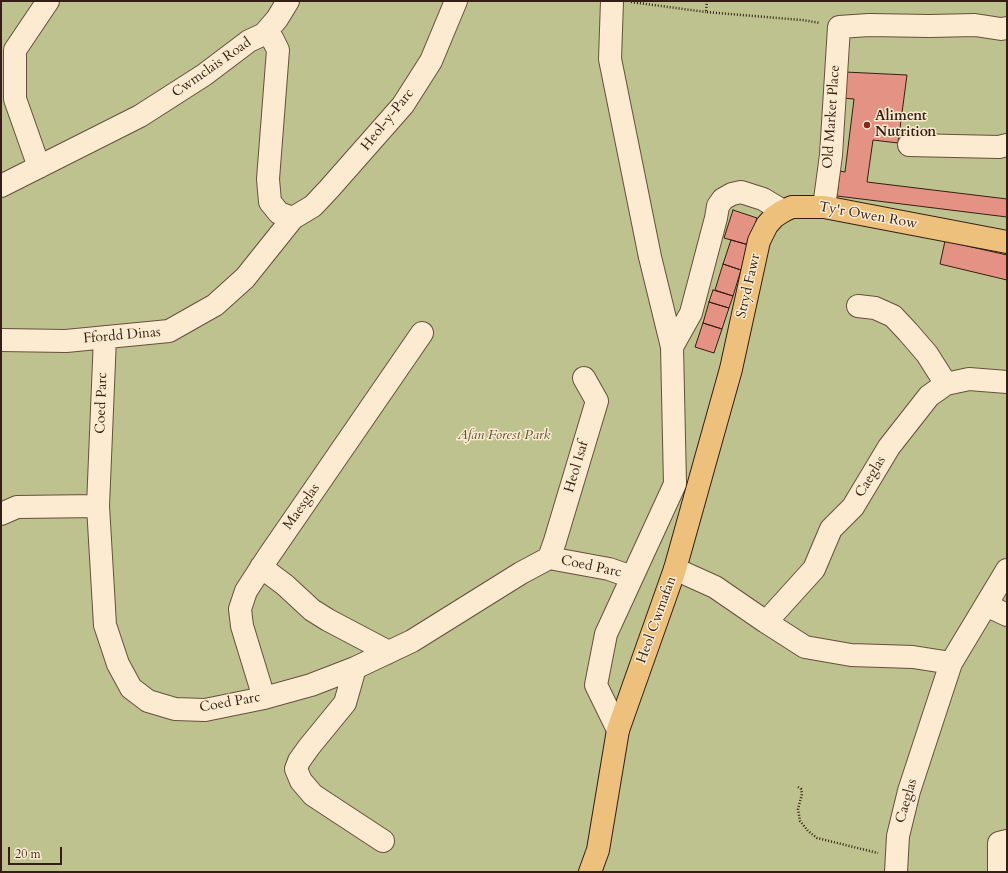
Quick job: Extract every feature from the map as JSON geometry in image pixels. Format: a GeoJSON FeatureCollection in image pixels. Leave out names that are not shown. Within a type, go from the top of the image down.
{"type":"FeatureCollection","features":[{"type":"Feature","properties":{"kind":"main road","name":"Ty'r Owen Row"},"geometry":{"type":"LineString","coordinates":[[783,211],[792,207],[824,207],[1007,242]]}},
{"type":"Feature","properties":{"kind":"main road","name":"Stryd Fawr"},"geometry":{"type":"LineString","coordinates":[[730,369],[759,241],[767,225],[774,217],[783,211]]}},
{"type":"Feature","properties":{"kind":"main road","name":"Heol Cwmafan"},"geometry":{"type":"LineString","coordinates":[[590,872],[598,850],[618,730],[675,569],[730,369]]}},
{"type":"Feature","properties":{"kind":"street"},"geometry":{"type":"LineString","coordinates":[[39,167],[15,98],[15,50],[48,1]]}},
{"type":"Feature","properties":{"kind":"street"},"geometry":{"type":"LineString","coordinates":[[264,34],[277,19],[288,1]]}},
{"type":"Feature","properties":{"kind":"street","name":"Heol-y-Parc"},"geometry":{"type":"LineString","coordinates":[[293,218],[312,206],[329,189],[404,105],[431,61],[456,1]]}},
{"type":"Feature","properties":{"kind":"street"},"geometry":{"type":"LineString","coordinates":[[618,730],[596,686],[606,634],[675,484],[672,347],[650,257],[610,59],[620,2]]}},
{"type":"Feature","properties":{"kind":"street"},"geometry":{"type":"LineString","coordinates":[[839,27],[869,25],[975,25],[1001,29],[1007,28]]}},
{"type":"Feature","properties":{"kind":"street","name":"Old Market Place"},"geometry":{"type":"LineString","coordinates":[[824,207],[831,155],[839,27]]}},
{"type":"Feature","properties":{"kind":"street","name":"Cwmclais Road"},"geometry":{"type":"LineString","coordinates":[[1,186],[140,116],[204,76],[249,41],[264,34],[272,38],[278,50],[268,179],[270,202],[279,213],[293,218]]}},
{"type":"Feature","properties":{"kind":"street"},"geometry":{"type":"LineString","coordinates":[[909,145],[1007,145]]}},
{"type":"Feature","properties":{"kind":"street"},"geometry":{"type":"LineString","coordinates":[[672,347],[691,313],[718,206],[723,199],[740,192],[763,199],[783,211]]}},
{"type":"Feature","properties":{"kind":"street","name":"Ffordd Dinas"},"geometry":{"type":"LineString","coordinates":[[1,340],[66,341],[169,332],[215,305],[245,278],[293,218]]}},
{"type":"Feature","properties":{"kind":"street"},"geometry":{"type":"LineString","coordinates":[[858,306],[875,308],[893,316],[927,354],[946,384]]}},
{"type":"Feature","properties":{"kind":"street","name":"Maesglas"},"geometry":{"type":"LineString","coordinates":[[264,698],[242,626],[240,608],[246,591],[422,333]]}},
{"type":"Feature","properties":{"kind":"street","name":"Coed Parc"},"geometry":{"type":"LineString","coordinates":[[105,337],[98,506],[105,625],[118,664],[131,688],[148,701],[175,709],[205,710],[264,698],[311,685],[355,668],[412,641],[521,573],[549,558],[609,569],[632,576]]}},
{"type":"Feature","properties":{"kind":"street","name":"Heol Isaf"},"geometry":{"type":"LineString","coordinates":[[549,558],[597,401],[584,378]]}},
{"type":"Feature","properties":{"kind":"street","name":"Caeglas"},"geometry":{"type":"LineString","coordinates":[[766,622],[814,569],[830,529],[853,507],[889,447],[929,396],[946,384],[969,379],[1007,382]]}},
{"type":"Feature","properties":{"kind":"street"},"geometry":{"type":"LineString","coordinates":[[1,514],[17,507],[98,506]]}},
{"type":"Feature","properties":{"kind":"street"},"geometry":{"type":"LineString","coordinates":[[262,567],[285,585],[312,610],[328,620],[383,648],[386,653]]}},
{"type":"Feature","properties":{"kind":"street"},"geometry":{"type":"LineString","coordinates":[[675,569],[715,587],[805,647],[851,655],[913,657],[951,663]]}},
{"type":"Feature","properties":{"kind":"street","name":"Caeglas"},"geometry":{"type":"LineString","coordinates":[[897,864],[898,836],[909,791],[951,663],[1007,570]]}},
{"type":"Feature","properties":{"kind":"street"},"geometry":{"type":"LineString","coordinates":[[986,605],[1007,615]]}},
{"type":"Feature","properties":{"kind":"street"},"geometry":{"type":"LineString","coordinates":[[355,668],[345,703],[309,746],[296,769],[301,781],[313,795],[383,842]]}},
{"type":"Feature","properties":{"kind":"street"},"geometry":{"type":"LineString","coordinates":[[999,872],[999,843],[1007,841]]}},
{"type":"Feature","properties":{"kind":"path"},"geometry":{"type":"LineString","coordinates":[[706,12],[707,1]]}},
{"type":"Feature","properties":{"kind":"path"},"geometry":{"type":"LineString","coordinates":[[620,2],[706,12],[802,20],[839,27]]}},
{"type":"Feature","properties":{"kind":"path"},"geometry":{"type":"LineString","coordinates":[[798,787],[801,789],[802,794],[798,809],[800,821],[808,831],[817,838],[879,853],[897,864]]}},
{"type":"Feature","properties":{"kind":"green space","name":"Afan Forest Park"},"geometry":{"type":"Polygon","coordinates":[[[1,1],[1007,1],[1007,872],[1,872],[1,1]]]}},
{"type":"Feature","properties":{"kind":"building"},"geometry":{"type":"Polygon","coordinates":[[[845,72],[907,75],[898,143],[873,140],[867,182],[1007,199],[1007,217],[837,196],[840,171],[845,172],[854,99],[842,98],[845,72]]]}},
{"type":"Feature","properties":{"kind":"building"},"geometry":{"type":"Polygon","coordinates":[[[733,210],[757,218],[749,245],[724,238],[733,210]]]}},
{"type":"Feature","properties":{"kind":"building"},"geometry":{"type":"Polygon","coordinates":[[[731,240],[749,245],[741,270],[723,264],[731,240]]]}},
{"type":"Feature","properties":{"kind":"building"},"geometry":{"type":"Polygon","coordinates":[[[945,241],[1007,255],[1007,280],[940,264],[945,241]]]}},
{"type":"Feature","properties":{"kind":"building"},"geometry":{"type":"Polygon","coordinates":[[[723,264],[741,270],[733,296],[715,290],[723,264]]]}},
{"type":"Feature","properties":{"kind":"building"},"geometry":{"type":"Polygon","coordinates":[[[713,290],[733,296],[729,308],[709,302],[713,290]]]}},
{"type":"Feature","properties":{"kind":"building"},"geometry":{"type":"Polygon","coordinates":[[[709,302],[729,308],[722,329],[703,323],[709,302]]]}},
{"type":"Feature","properties":{"kind":"building"},"geometry":{"type":"Polygon","coordinates":[[[703,323],[722,329],[714,353],[695,347],[703,323]]]}},
{"type":"Feature","properties":{"kind":"place","name":"Aliment Nutrition"},"geometry":{"type":"Point","coordinates":[867,125]}}]}
